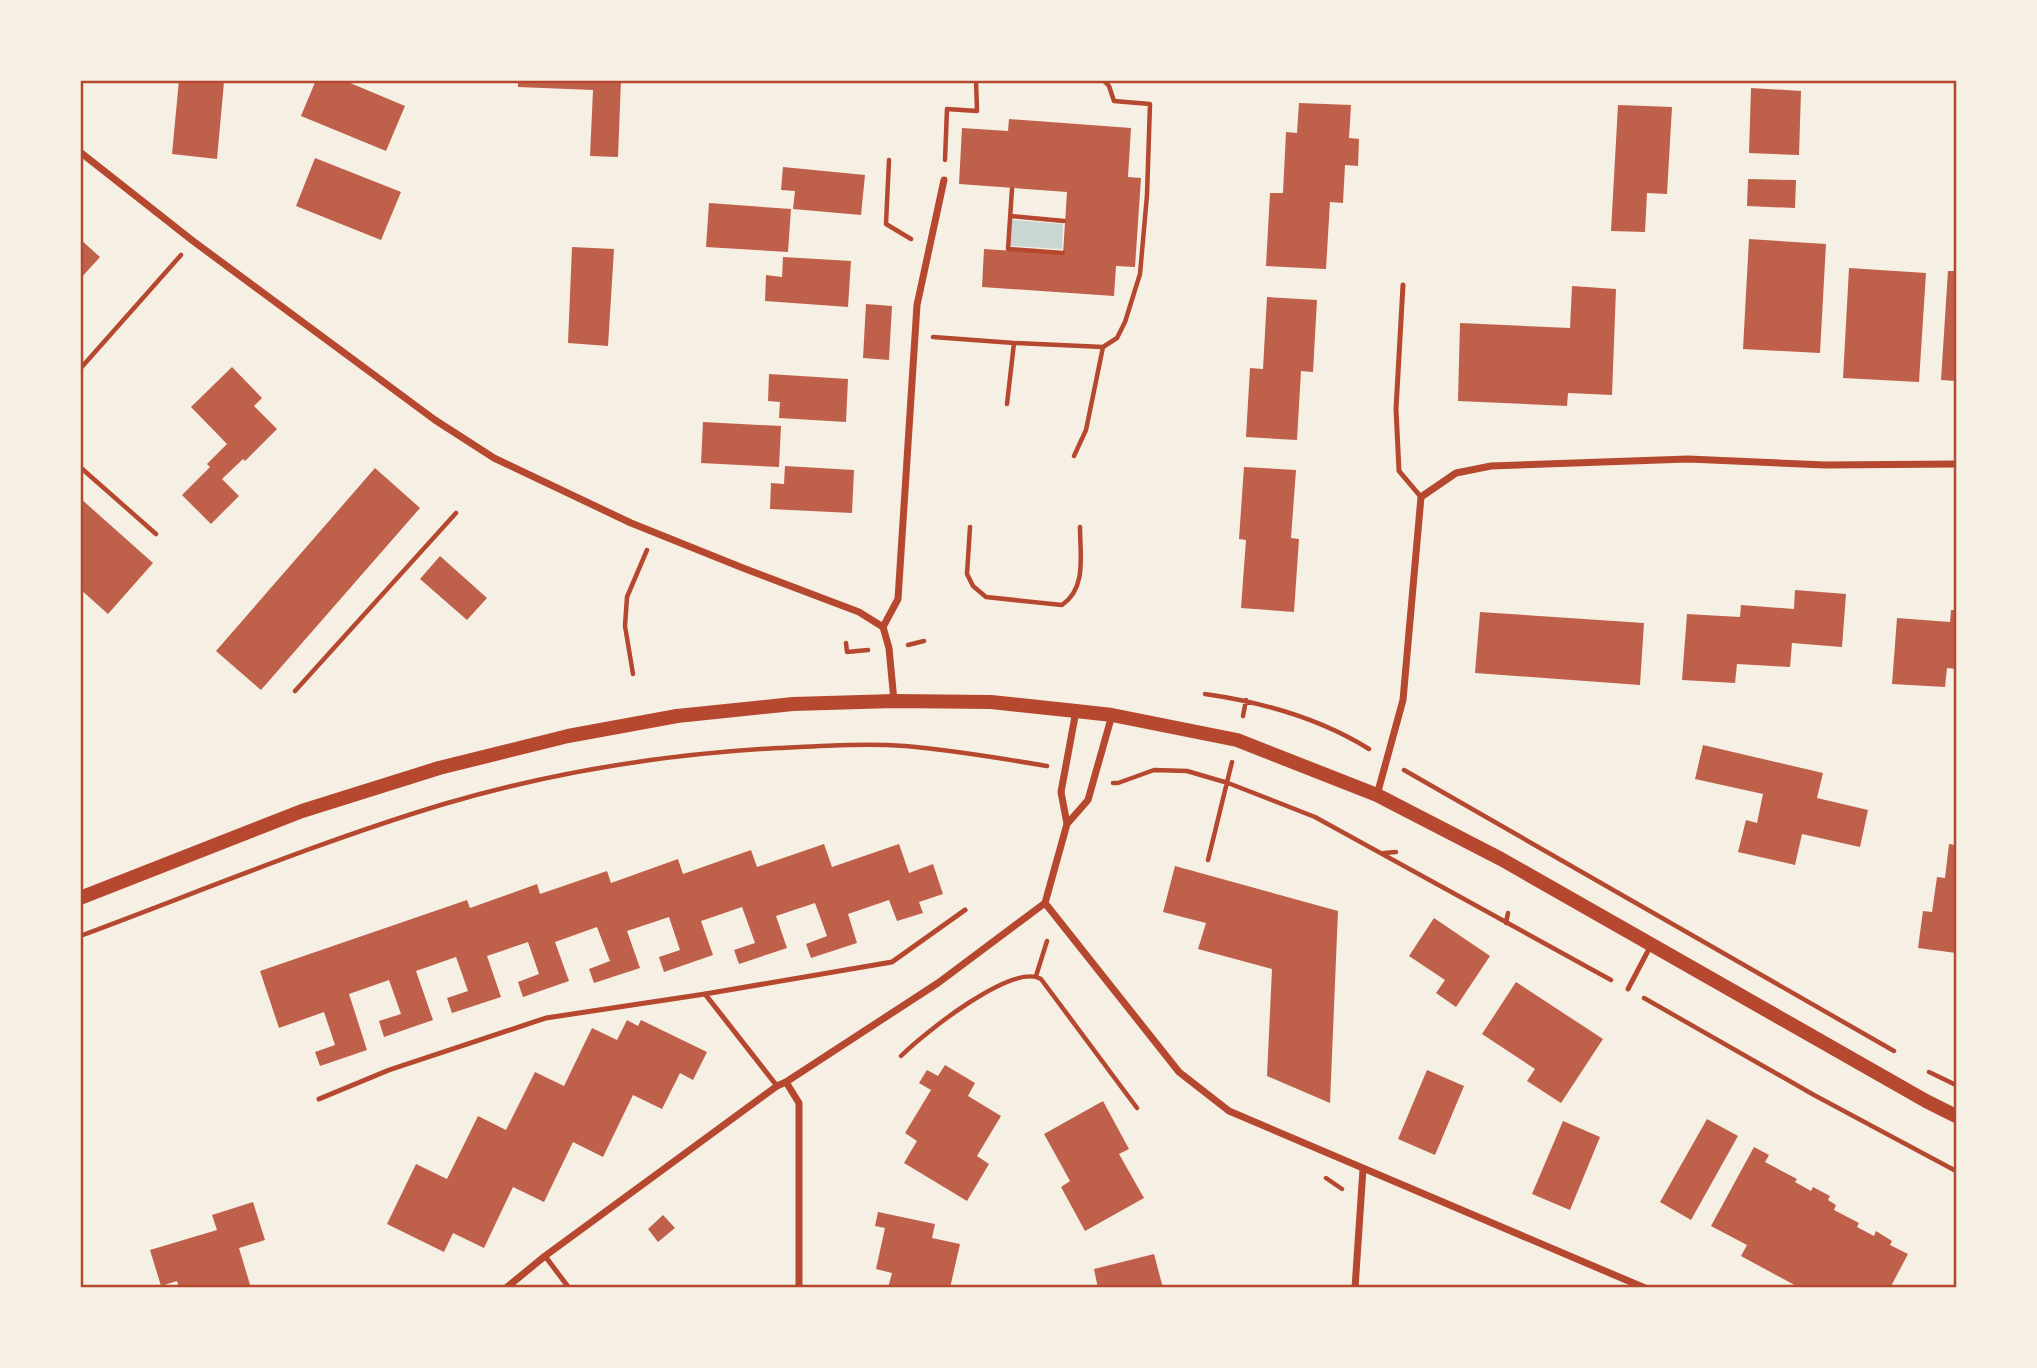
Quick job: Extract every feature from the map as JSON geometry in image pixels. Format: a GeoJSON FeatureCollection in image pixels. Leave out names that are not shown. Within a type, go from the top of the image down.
{"type":"FeatureCollection","features":[{"type":"Feature","properties":{"kind":"main road"},"geometry":{"type":"LineString","coordinates":[[80,898],[302,811],[439,768],[568,736],[690,714],[793,704],[894,701],[991,702],[1112,715],[1237,740],[1377,794],[1502,859],[1956,1116]]}},
{"type":"Feature","properties":{"kind":"street"},"geometry":{"type":"LineString","coordinates":[[80,152],[193,241],[435,420],[494,458],[656,532],[859,612],[883,627],[889,648],[894,701]]}},
{"type":"Feature","properties":{"kind":"street"},"geometry":{"type":"LineString","coordinates":[[883,627],[898,599],[917,305],[944,180]]}},
{"type":"Feature","properties":{"kind":"street"},"geometry":{"type":"LineString","coordinates":[[1377,794],[1403,700],[1421,497],[1456,473],[1492,466],[1666,459],[1825,465],[1956,464]]}},
{"type":"Feature","properties":{"kind":"street"},"geometry":{"type":"LineString","coordinates":[[1067,824],[1061,792],[1076,711]]}},
{"type":"Feature","properties":{"kind":"street"},"geometry":{"type":"LineString","coordinates":[[506,1287],[777,1086],[937,983],[1045,903],[1067,824],[1088,800],[1096,778],[1112,715]]}},
{"type":"Feature","properties":{"kind":"street"},"geometry":{"type":"LineString","coordinates":[[1045,903],[1179,1072],[1229,1111],[1645,1287]]}},
{"type":"Feature","properties":{"kind":"street"},"geometry":{"type":"LineString","coordinates":[[786,1082],[799,1103],[799,1287]]}},
{"type":"Feature","properties":{"kind":"street"},"geometry":{"type":"LineString","coordinates":[[1355,1287],[1363,1169]]}},
{"type":"Feature","properties":{"kind":"lane"},"geometry":{"type":"LineString","coordinates":[[1403,285],[1396,409],[1399,471],[1421,497]]}},
{"type":"Feature","properties":{"kind":"lane"},"geometry":{"type":"LineString","coordinates":[[319,1099],[389,1070],[546,1018],[892,962],[965,910]]}},
{"type":"Feature","properties":{"kind":"lane"},"geometry":{"type":"LineString","coordinates":[[1628,989],[1651,944]]}},
{"type":"Feature","properties":{"kind":"lane"},"geometry":{"type":"LineString","coordinates":[[705,994],[777,1086]]}},
{"type":"Feature","properties":{"kind":"lane"},"geometry":{"type":"LineString","coordinates":[[545,1256],[569,1287]]}},
{"type":"Feature","properties":{"kind":"path"},"geometry":{"type":"LineString","coordinates":[[944,180],[947,109],[977,111],[976,80]]}},
{"type":"Feature","properties":{"kind":"path"},"geometry":{"type":"LineString","coordinates":[[915,335],[1103,347],[1117,338],[1125,322],[1140,274],[1147,195],[1150,104],[1114,101],[1109,86],[1103,80]]}},
{"type":"Feature","properties":{"kind":"path"},"geometry":{"type":"LineString","coordinates":[[889,160],[886,224],[930,251]]}},
{"type":"Feature","properties":{"kind":"path"},"geometry":{"type":"LineString","coordinates":[[1012,189],[1008,249],[1063,253]]}},
{"type":"Feature","properties":{"kind":"path"},"geometry":{"type":"LineString","coordinates":[[1011,216],[1064,220]]}},
{"type":"Feature","properties":{"kind":"path"},"geometry":{"type":"LineString","coordinates":[[80,369],[193,241]]}},
{"type":"Feature","properties":{"kind":"path"},"geometry":{"type":"LineString","coordinates":[[1007,404],[1014,343]]}},
{"type":"Feature","properties":{"kind":"path"},"geometry":{"type":"LineString","coordinates":[[1074,456],[1086,430],[1103,347]]}},
{"type":"Feature","properties":{"kind":"path"},"geometry":{"type":"LineString","coordinates":[[80,467],[156,534]]}},
{"type":"Feature","properties":{"kind":"path"},"geometry":{"type":"LineString","coordinates":[[295,691],[456,513]]}},
{"type":"Feature","properties":{"kind":"path"},"geometry":{"type":"LineString","coordinates":[[970,527],[967,574],[973,586],[986,597],[1062,605],[1074,597],[1080,583],[1080,527]]}},
{"type":"Feature","properties":{"kind":"path"},"geometry":{"type":"LineString","coordinates":[[634,674],[625,626],[627,597],[656,532]]}},
{"type":"Feature","properties":{"kind":"path"},"geometry":{"type":"LineString","coordinates":[[846,643],[847,652]]}},
{"type":"Feature","properties":{"kind":"path"},"geometry":{"type":"LineString","coordinates":[[1205,694],[1247,700],[1344,734],[1906,1058]]}},
{"type":"Feature","properties":{"kind":"path"},"geometry":{"type":"LineString","coordinates":[[80,936],[308,850],[444,804],[566,773],[730,751],[819,746],[904,746],[987,756],[1065,770]]}},
{"type":"Feature","properties":{"kind":"path"},"geometry":{"type":"LineString","coordinates":[[1096,778],[1118,783],[1154,770],[1187,771],[1228,783],[1315,817],[1814,1095],[1956,1171]]}},
{"type":"Feature","properties":{"kind":"path"},"geometry":{"type":"LineString","coordinates":[[1208,860],[1228,783]]}},
{"type":"Feature","properties":{"kind":"path"},"geometry":{"type":"LineString","coordinates":[[1383,853],[1396,852]]}},
{"type":"Feature","properties":{"kind":"path"},"geometry":{"type":"LineString","coordinates":[[1506,923],[1508,913]]}},
{"type":"Feature","properties":{"kind":"path"},"geometry":{"type":"LineString","coordinates":[[1036,976],[1047,941]]}},
{"type":"Feature","properties":{"kind":"path"},"geometry":{"type":"LineString","coordinates":[[901,1056],[974,999],[993,988],[1027,976],[1036,976],[1041,979],[1137,1108]]}},
{"type":"Feature","properties":{"kind":"path"},"geometry":{"type":"LineString","coordinates":[[1929,1072],[1956,1084]]}},
{"type":"Feature","properties":{"kind":"shaded area"},"geometry":{"type":"Polygon","coordinates":[[[1012,220],[1063,224],[1062,249],[1010,246],[1012,220]]]}},
{"type":"Feature","properties":{"kind":"building"},"geometry":{"type":"Polygon","coordinates":[[[179,80],[224,82],[217,159],[172,154],[179,80]]]}},
{"type":"Feature","properties":{"kind":"building"},"geometry":{"type":"Polygon","coordinates":[[[316,80],[343,80],[405,106],[386,151],[301,116],[316,80]]]}},
{"type":"Feature","properties":{"kind":"building"},"geometry":{"type":"Polygon","coordinates":[[[518,80],[621,80],[618,157],[590,156],[593,90],[518,87],[518,80]]]}},
{"type":"Feature","properties":{"kind":"building"},"geometry":{"type":"Polygon","coordinates":[[[1751,88],[1801,91],[1799,155],[1749,153],[1751,88]]]}},
{"type":"Feature","properties":{"kind":"building"},"geometry":{"type":"Polygon","coordinates":[[[1299,103],[1351,105],[1349,138],[1359,139],[1358,166],[1345,165],[1343,203],[1330,202],[1326,269],[1266,266],[1270,193],[1283,193],[1286,132],[1297,133],[1299,103]]]}},
{"type":"Feature","properties":{"kind":"building"},"geometry":{"type":"Polygon","coordinates":[[[1618,105],[1672,107],[1667,194],[1647,193],[1645,232],[1611,231],[1618,105]]]}},
{"type":"Feature","properties":{"kind":"building"},"geometry":{"type":"Polygon","coordinates":[[[1009,119],[1131,128],[1128,177],[1141,178],[1135,267],[1116,266],[1114,296],[982,287],[984,249],[1063,254],[1067,192],[959,184],[962,128],[1008,131],[1009,119]]]}},
{"type":"Feature","properties":{"kind":"building"},"geometry":{"type":"Polygon","coordinates":[[[315,158],[401,192],[381,240],[296,206],[315,158]]]}},
{"type":"Feature","properties":{"kind":"building"},"geometry":{"type":"Polygon","coordinates":[[[783,167],[865,175],[861,215],[793,209],[795,191],[781,190],[783,167]]]}},
{"type":"Feature","properties":{"kind":"building"},"geometry":{"type":"Polygon","coordinates":[[[1748,179],[1796,180],[1795,208],[1747,206],[1748,179]]]}},
{"type":"Feature","properties":{"kind":"building"},"geometry":{"type":"Polygon","coordinates":[[[709,203],[791,209],[788,252],[706,247],[709,203]]]}},
{"type":"Feature","properties":{"kind":"building"},"geometry":{"type":"Polygon","coordinates":[[[80,239],[100,257],[80,279],[80,239]]]}},
{"type":"Feature","properties":{"kind":"building"},"geometry":{"type":"Polygon","coordinates":[[[1749,239],[1826,244],[1820,353],[1743,349],[1749,239]]]}},
{"type":"Feature","properties":{"kind":"building"},"geometry":{"type":"Polygon","coordinates":[[[572,247],[614,249],[608,346],[568,343],[572,247]]]}},
{"type":"Feature","properties":{"kind":"building"},"geometry":{"type":"Polygon","coordinates":[[[783,257],[851,261],[848,307],[765,301],[766,275],[782,277],[783,257]]]}},
{"type":"Feature","properties":{"kind":"building"},"geometry":{"type":"Polygon","coordinates":[[[1849,268],[1926,273],[1919,382],[1843,378],[1849,268]]]}},
{"type":"Feature","properties":{"kind":"building"},"geometry":{"type":"Polygon","coordinates":[[[1948,271],[1956,271],[1956,381],[1941,380],[1948,271]]]}},
{"type":"Feature","properties":{"kind":"building"},"geometry":{"type":"Polygon","coordinates":[[[1572,286],[1616,289],[1612,395],[1568,393],[1567,406],[1458,401],[1460,323],[1570,328],[1572,286]]]}},
{"type":"Feature","properties":{"kind":"building"},"geometry":{"type":"Polygon","coordinates":[[[1267,297],[1317,300],[1313,372],[1301,371],[1297,440],[1246,437],[1250,368],[1263,369],[1267,297]]]}},
{"type":"Feature","properties":{"kind":"building"},"geometry":{"type":"Polygon","coordinates":[[[866,304],[892,306],[889,360],[863,358],[866,304]]]}},
{"type":"Feature","properties":{"kind":"building"},"geometry":{"type":"Polygon","coordinates":[[[232,367],[262,398],[254,406],[277,429],[245,461],[243,459],[222,479],[239,496],[211,524],[182,495],[210,467],[207,464],[227,444],[191,407],[232,367]]]}},
{"type":"Feature","properties":{"kind":"building"},"geometry":{"type":"Polygon","coordinates":[[[769,374],[848,379],[846,422],[779,418],[780,402],[768,401],[769,374]]]}},
{"type":"Feature","properties":{"kind":"building"},"geometry":{"type":"Polygon","coordinates":[[[703,422],[781,426],[779,467],[701,463],[703,422]]]}},
{"type":"Feature","properties":{"kind":"building"},"geometry":{"type":"Polygon","coordinates":[[[785,466],[854,470],[852,513],[770,509],[771,483],[784,484],[785,466]]]}},
{"type":"Feature","properties":{"kind":"building"},"geometry":{"type":"Polygon","coordinates":[[[1244,467],[1296,470],[1291,538],[1299,539],[1294,612],[1241,608],[1246,540],[1239,539],[1244,467]]]}},
{"type":"Feature","properties":{"kind":"building"},"geometry":{"type":"Polygon","coordinates":[[[375,468],[420,508],[261,690],[216,651],[375,468]]]}},
{"type":"Feature","properties":{"kind":"building"},"geometry":{"type":"Polygon","coordinates":[[[80,498],[153,563],[108,614],[80,589],[80,498]]]}},
{"type":"Feature","properties":{"kind":"building"},"geometry":{"type":"Polygon","coordinates":[[[440,556],[487,598],[467,620],[420,579],[440,556]]]}},
{"type":"Feature","properties":{"kind":"building"},"geometry":{"type":"Polygon","coordinates":[[[1795,590],[1846,594],[1842,647],[1792,643],[1790,667],[1737,664],[1735,683],[1682,680],[1687,614],[1740,617],[1741,605],[1794,609],[1795,590]]]}},
{"type":"Feature","properties":{"kind":"building"},"geometry":{"type":"Polygon","coordinates":[[[1951,610],[1956,610],[1956,669],[1947,668],[1945,687],[1892,684],[1897,618],[1950,622],[1951,610]]]}},
{"type":"Feature","properties":{"kind":"building"},"geometry":{"type":"Polygon","coordinates":[[[1480,612],[1644,623],[1640,685],[1475,673],[1480,612]]]}},
{"type":"Feature","properties":{"kind":"building"},"geometry":{"type":"Polygon","coordinates":[[[1703,745],[1823,773],[1817,798],[1868,810],[1860,847],[1802,834],[1795,865],[1738,852],[1746,820],[1757,823],[1763,794],[1695,779],[1703,745]]]}},
{"type":"Feature","properties":{"kind":"building"},"geometry":{"type":"Polygon","coordinates":[[[824,844],[832,867],[899,844],[909,873],[933,864],[943,894],[919,902],[923,913],[897,921],[889,900],[848,914],[857,943],[811,958],[806,944],[827,936],[815,903],[776,916],[787,948],[739,964],[734,950],[755,943],[742,907],[701,921],[713,955],[664,972],[659,957],[680,950],[669,917],[627,931],[640,968],[594,983],[589,969],[610,961],[597,927],[555,942],[569,981],[523,997],[518,982],[539,974],[528,942],[487,956],[501,997],[452,1013],[447,998],[468,991],[456,957],[416,971],[433,1020],[384,1037],[379,1021],[401,1014],[389,980],[349,994],[367,1050],[320,1066],[315,1052],[335,1045],[324,1012],[279,1028],[260,971],[467,900],[470,908],[537,884],[540,894],[607,871],[611,883],[678,859],[683,874],[751,850],[757,867],[824,844]]]}},
{"type":"Feature","properties":{"kind":"building"},"geometry":{"type":"Polygon","coordinates":[[[1949,844],[1956,845],[1956,953],[1918,948],[1923,911],[1932,912],[1937,877],[1945,878],[1949,844]]]}},
{"type":"Feature","properties":{"kind":"building"},"geometry":{"type":"Polygon","coordinates":[[[1175,866],[1338,911],[1330,1103],[1267,1076],[1272,969],[1198,949],[1206,923],[1163,912],[1175,866]]]}},
{"type":"Feature","properties":{"kind":"building"},"geometry":{"type":"Polygon","coordinates":[[[1434,918],[1490,956],[1456,1007],[1436,993],[1445,980],[1409,956],[1434,918]]]}},
{"type":"Feature","properties":{"kind":"building"},"geometry":{"type":"Polygon","coordinates":[[[1516,982],[1603,1039],[1561,1103],[1527,1081],[1535,1069],[1482,1034],[1516,982]]]}},
{"type":"Feature","properties":{"kind":"building"},"geometry":{"type":"Polygon","coordinates":[[[627,1020],[638,1026],[641,1020],[707,1052],[693,1080],[680,1073],[662,1109],[633,1095],[603,1157],[573,1142],[544,1202],[513,1187],[484,1248],[453,1233],[444,1252],[387,1224],[416,1164],[447,1179],[478,1116],[506,1130],[535,1072],[564,1086],[592,1028],[617,1040],[627,1020]]]}},
{"type":"Feature","properties":{"kind":"building"},"geometry":{"type":"Polygon","coordinates":[[[945,1065],[975,1083],[968,1096],[1001,1116],[977,1156],[989,1164],[967,1201],[904,1163],[917,1141],[905,1133],[931,1090],[919,1083],[927,1070],[938,1076],[945,1065]]]}},
{"type":"Feature","properties":{"kind":"building"},"geometry":{"type":"Polygon","coordinates":[[[1427,1070],[1464,1086],[1435,1155],[1398,1139],[1427,1070]]]}},
{"type":"Feature","properties":{"kind":"building"},"geometry":{"type":"Polygon","coordinates":[[[1103,1101],[1129,1149],[1119,1154],[1144,1198],[1085,1231],[1061,1187],[1070,1181],[1044,1134],[1103,1101]]]}},
{"type":"Feature","properties":{"kind":"building"},"geometry":{"type":"Polygon","coordinates":[[[1707,1119],[1738,1136],[1691,1220],[1660,1202],[1707,1119]]]}},
{"type":"Feature","properties":{"kind":"building"},"geometry":{"type":"Polygon","coordinates":[[[1563,1121],[1600,1137],[1570,1210],[1532,1194],[1563,1121]]]}},
{"type":"Feature","properties":{"kind":"building"},"geometry":{"type":"Polygon","coordinates":[[[1754,1147],[1769,1155],[1765,1162],[1797,1179],[1795,1182],[1811,1191],[1813,1187],[1830,1196],[1828,1200],[1836,1205],[1834,1210],[1859,1223],[1857,1227],[1874,1236],[1876,1231],[1892,1241],[1890,1245],[1908,1254],[1890,1288],[1800,1288],[1741,1256],[1747,1245],[1711,1226],[1754,1147]]]}},
{"type":"Feature","properties":{"kind":"building"},"geometry":{"type":"Polygon","coordinates":[[[253,1202],[265,1240],[239,1248],[251,1288],[179,1288],[177,1281],[161,1286],[150,1250],[217,1230],[212,1215],[253,1202]]]}},
{"type":"Feature","properties":{"kind":"building"},"geometry":{"type":"Polygon","coordinates":[[[878,1212],[935,1224],[932,1238],[960,1244],[950,1288],[888,1288],[892,1273],[876,1269],[885,1228],[875,1226],[878,1212]]]}},
{"type":"Feature","properties":{"kind":"building"},"geometry":{"type":"Polygon","coordinates":[[[663,1215],[675,1228],[658,1242],[648,1229],[663,1215]]]}},
{"type":"Feature","properties":{"kind":"building"},"geometry":{"type":"Polygon","coordinates":[[[1154,1254],[1163,1288],[1098,1288],[1094,1269],[1154,1254]]]}}]}
